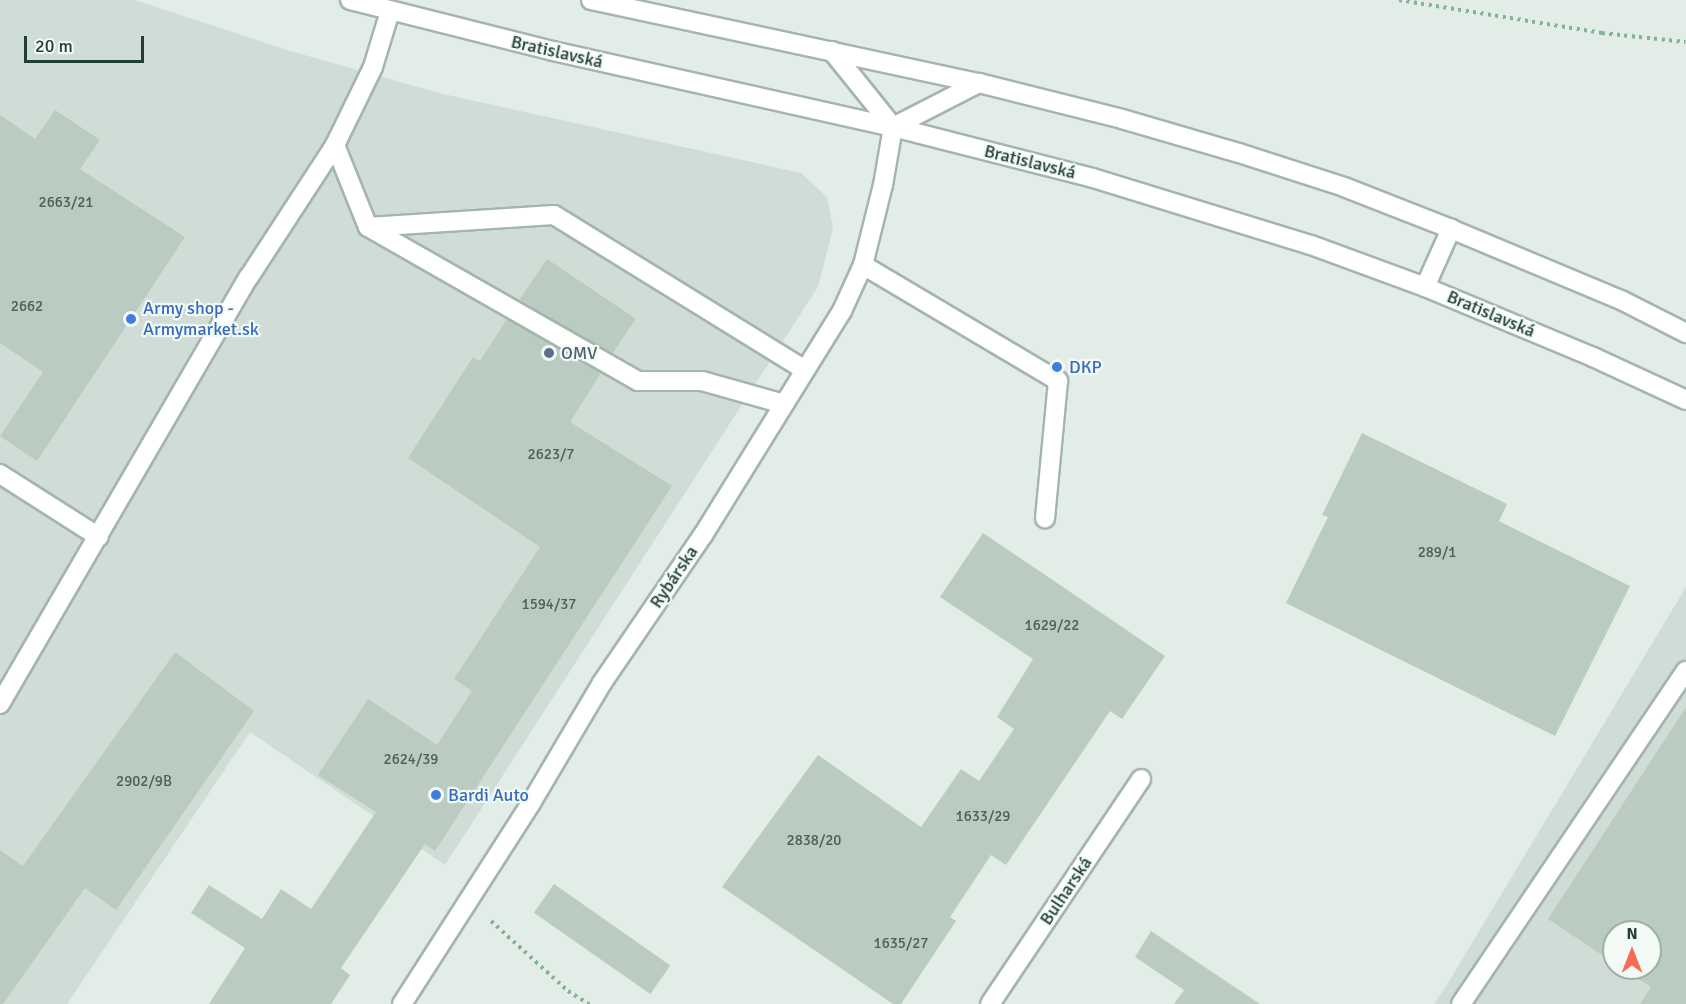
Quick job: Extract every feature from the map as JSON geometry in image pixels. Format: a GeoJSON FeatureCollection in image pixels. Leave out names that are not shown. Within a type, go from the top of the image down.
{"type":"FeatureCollection","features":[{"type":"Feature","properties":{"kind":"main road","name":"Bratislavská"},"geometry":{"type":"LineString","coordinates":[[350,0],[392,6],[553,51],[893,127],[1094,178],[1311,245],[1425,287],[1593,357],[1686,400]]}},
{"type":"Feature","properties":{"kind":"main road"},"geometry":{"type":"LineString","coordinates":[[591,0],[979,83],[1239,153],[1344,187],[1451,229],[1623,301],[1686,333]]}},
{"type":"Feature","properties":{"kind":"main road"},"geometry":{"type":"LineString","coordinates":[[0,704],[249,277],[335,145],[373,67],[392,6]]}},
{"type":"Feature","properties":{"kind":"main road"},"geometry":{"type":"LineString","coordinates":[[832,51],[893,127],[979,83]]}},
{"type":"Feature","properties":{"kind":"main road","name":"Rybárska"},"geometry":{"type":"LineString","coordinates":[[402,1004],[531,803],[602,683],[704,535],[842,311],[863,265],[883,185],[893,127]]}},
{"type":"Feature","properties":{"kind":"main road"},"geometry":{"type":"LineString","coordinates":[[335,145],[368,227],[638,381],[702,381],[784,404]]}},
{"type":"Feature","properties":{"kind":"main road"},"geometry":{"type":"LineString","coordinates":[[368,227],[554,215],[805,370]]}},
{"type":"Feature","properties":{"kind":"main road"},"geometry":{"type":"LineString","coordinates":[[1425,287],[1451,229]]}},
{"type":"Feature","properties":{"kind":"main road"},"geometry":{"type":"LineString","coordinates":[[863,265],[1058,381],[1045,518]]}},
{"type":"Feature","properties":{"kind":"main road"},"geometry":{"type":"LineString","coordinates":[[0,474],[99,537]]}},
{"type":"Feature","properties":{"kind":"main road"},"geometry":{"type":"LineString","coordinates":[[1461,1004],[1686,671]]}},
{"type":"Feature","properties":{"kind":"main road","name":"Bulharská"},"geometry":{"type":"LineString","coordinates":[[990,1004],[1142,779]]}},
{"type":"Feature","properties":{"kind":"path"},"geometry":{"type":"LineString","coordinates":[[1399,0],[1602,33],[1686,42]]}},
{"type":"Feature","properties":{"kind":"path"},"geometry":{"type":"LineString","coordinates":[[467,902],[502,929],[568,991],[589,1004]]}},
{"type":"Feature","properties":{"kind":"shaded area"},"geometry":{"type":"Polygon","coordinates":[[[0,0],[135,0],[287,50],[439,93],[801,173],[827,197],[833,228],[818,287],[445,865],[250,732],[67,1004],[0,1004],[0,0]]]}},
{"type":"Feature","properties":{"kind":"shaded area"},"geometry":{"type":"Polygon","coordinates":[[[1686,587],[1686,1004],[1434,1004],[1448,983],[1686,587]]]}},
{"type":"Feature","properties":{"kind":"building"},"geometry":{"type":"Polygon","coordinates":[[[55,110],[100,140],[80,169],[185,237],[37,461],[0,436],[43,372],[0,343],[0,115],[35,139],[55,110]]]}},
{"type":"Feature","properties":{"kind":"building"},"geometry":{"type":"Polygon","coordinates":[[[547,259],[636,319],[608,359],[520,300],[547,259]]]}},
{"type":"Feature","properties":{"kind":"building"},"geometry":{"type":"Polygon","coordinates":[[[507,319],[601,373],[570,422],[672,486],[435,851],[425,844],[341,968],[350,975],[331,1004],[209,1004],[245,948],[191,913],[209,885],[262,919],[281,889],[311,909],[376,812],[318,775],[368,699],[437,745],[472,691],[454,679],[540,547],[408,458],[473,357],[480,361],[507,319]]]}},
{"type":"Feature","properties":{"kind":"building"},"geometry":{"type":"Polygon","coordinates":[[[1362,433],[1507,504],[1499,521],[1630,586],[1555,736],[1286,603],[1328,517],[1322,515],[1362,433]]]}},
{"type":"Feature","properties":{"kind":"building"},"geometry":{"type":"Polygon","coordinates":[[[983,533],[1165,656],[1122,719],[1110,711],[1006,865],[991,855],[950,917],[956,921],[901,1004],[893,1004],[722,887],[818,755],[921,827],[961,769],[979,781],[1014,729],[997,717],[1033,659],[940,597],[983,533]]]}},
{"type":"Feature","properties":{"kind":"building"},"geometry":{"type":"Polygon","coordinates":[[[175,652],[254,711],[116,910],[85,888],[3,1004],[0,1004],[0,850],[23,866],[175,652]]]}},
{"type":"Feature","properties":{"kind":"building"},"geometry":{"type":"Polygon","coordinates":[[[1686,707],[1686,1004],[1640,1004],[1651,987],[1640,980],[1662,980],[1662,920],[1602,920],[1602,955],[1548,919],[1686,707]]]}},
{"type":"Feature","properties":{"kind":"building"},"geometry":{"type":"Polygon","coordinates":[[[554,884],[670,965],[650,994],[534,913],[554,884]]]}},
{"type":"Feature","properties":{"kind":"building"},"geometry":{"type":"Polygon","coordinates":[[[1151,931],[1260,1004],[1174,1004],[1184,990],[1135,957],[1151,931]]]}},
{"type":"Feature","properties":{"kind":"place","name":"Army shop - Armymarket.sk"},"geometry":{"type":"Point","coordinates":[131,319]}},
{"type":"Feature","properties":{"kind":"place","name":"OMV"},"geometry":{"type":"Point","coordinates":[549,353]}},
{"type":"Feature","properties":{"kind":"place","name":"DKP"},"geometry":{"type":"Point","coordinates":[1057,367]}},
{"type":"Feature","properties":{"kind":"place","name":"Bardi Auto"},"geometry":{"type":"Point","coordinates":[436,795]}}]}
